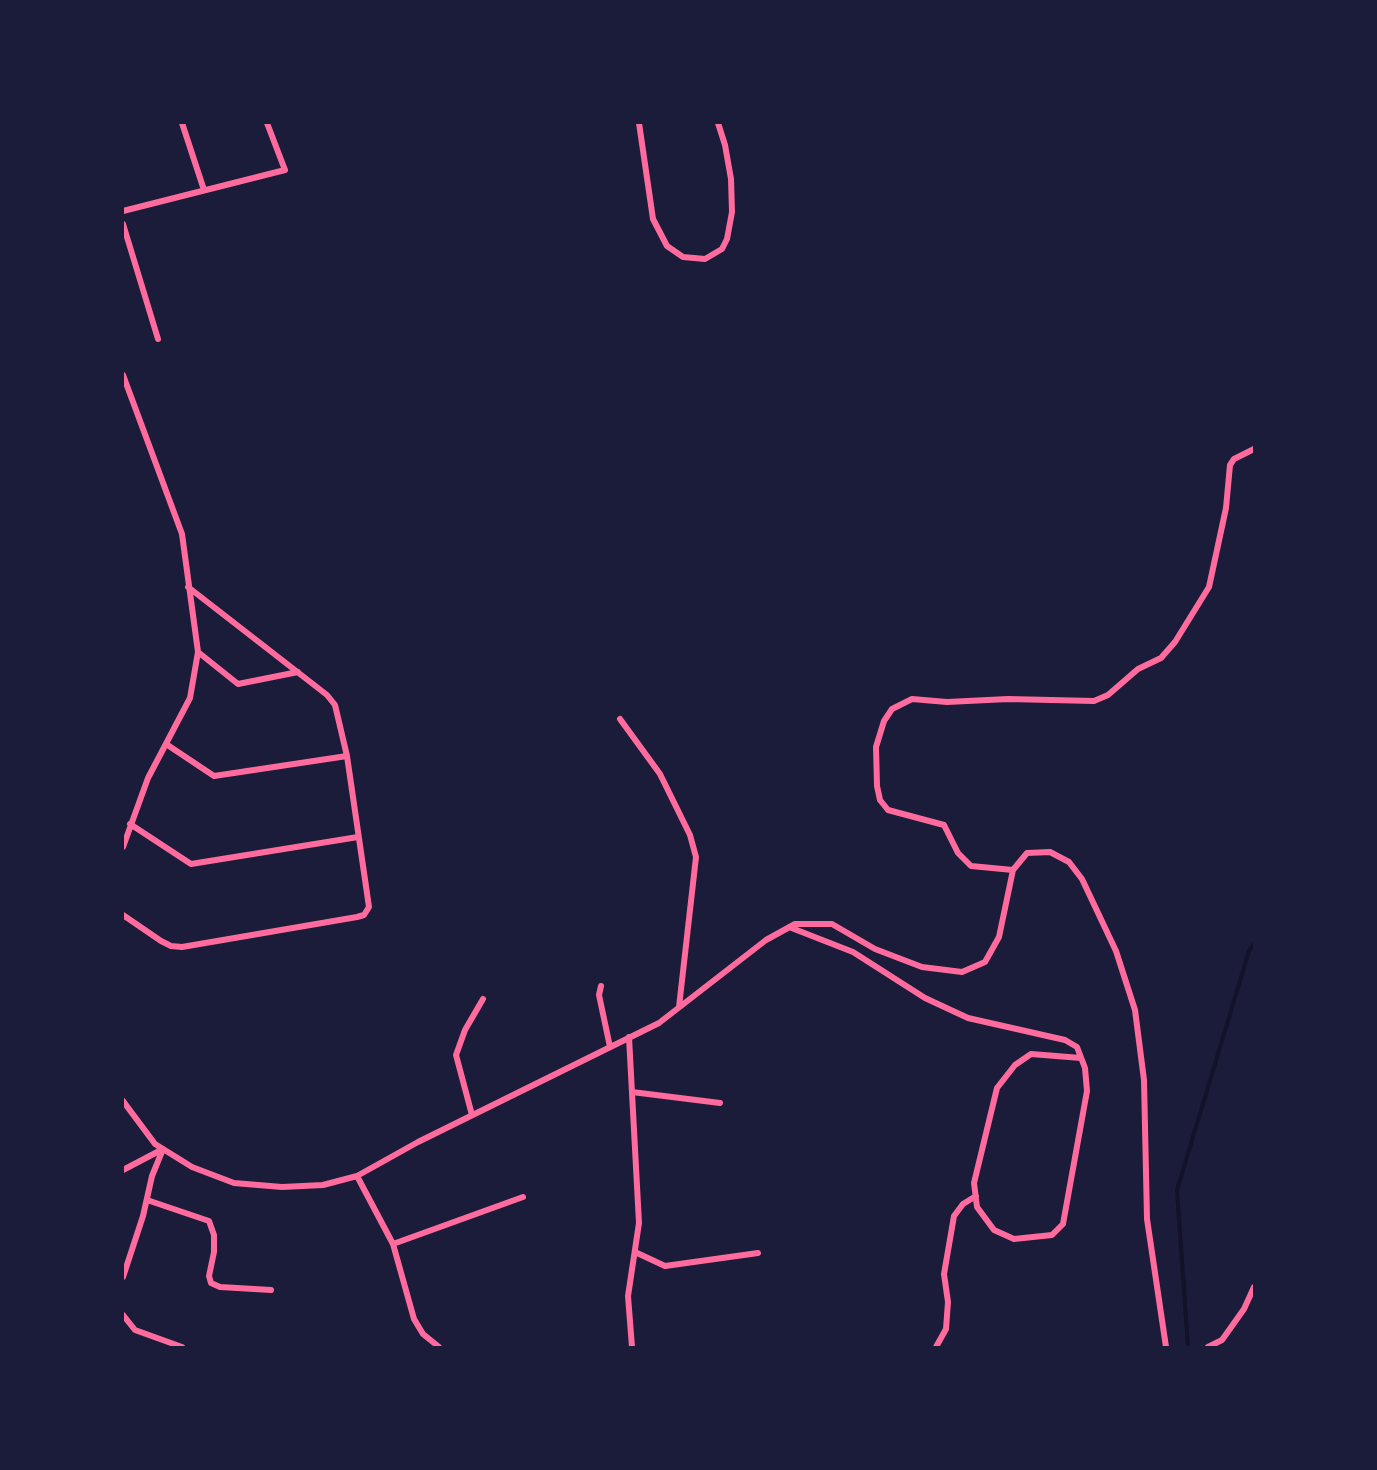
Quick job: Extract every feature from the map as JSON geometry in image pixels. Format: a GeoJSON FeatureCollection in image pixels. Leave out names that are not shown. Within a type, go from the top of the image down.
{"type":"FeatureCollection","features":[{"type":"Feature","properties":{"kind":"street"},"geometry":{"type":"LineString","coordinates":[[182,123],[204,190]]}},
{"type":"Feature","properties":{"kind":"street"},"geometry":{"type":"LineString","coordinates":[[123,211],[285,170],[267,123]]}},
{"type":"Feature","properties":{"kind":"street"},"geometry":{"type":"LineString","coordinates":[[639,123],[653,219],[667,246],[683,257],[705,259],[722,249],[727,239],[732,212],[731,179],[725,145],[718,123]]}},
{"type":"Feature","properties":{"kind":"street"},"geometry":{"type":"LineString","coordinates":[[123,224],[158,339]]}},
{"type":"Feature","properties":{"kind":"street"},"geometry":{"type":"LineString","coordinates":[[123,375],[182,534],[198,652],[190,698],[166,744],[130,824],[123,847]]}},
{"type":"Feature","properties":{"kind":"street"},"geometry":{"type":"LineString","coordinates":[[1013,870],[971,866],[958,854],[944,825],[888,810],[880,800],[877,786],[876,747],[884,721],[892,709],[912,699],[947,702],[1008,699],[1094,701],[1108,695],[1138,669],[1161,658],[1175,642],[1209,586],[1226,508],[1230,465],[1234,459],[1254,449]]}},
{"type":"Feature","properties":{"kind":"street"},"geometry":{"type":"LineString","coordinates":[[123,915],[171,946],[182,947],[364,915],[369,907],[347,756],[335,705],[298,672],[188,587]]}},
{"type":"Feature","properties":{"kind":"street"},"geometry":{"type":"LineString","coordinates":[[198,652],[238,684],[298,672]]}},
{"type":"Feature","properties":{"kind":"street"},"geometry":{"type":"LineString","coordinates":[[620,719],[660,774],[690,835],[696,856],[679,1007]]}},
{"type":"Feature","properties":{"kind":"street"},"geometry":{"type":"LineString","coordinates":[[166,744],[214,776],[347,756]]}},
{"type":"Feature","properties":{"kind":"street"},"geometry":{"type":"LineString","coordinates":[[130,824],[191,864],[358,837]]}},
{"type":"Feature","properties":{"kind":"street"},"geometry":{"type":"LineString","coordinates":[[124,1104],[155,1144],[192,1167],[234,1183],[282,1187],[323,1185],[357,1176],[472,1115],[658,1023],[766,940],[795,924],[832,924],[875,949],[922,966],[962,972],[986,962],[999,937],[1013,870],[1027,853],[1050,852],[1069,862],[1082,879],[1116,951],[1132,1000],[1144,1080],[1147,1219],[1166,1347]]}},
{"type":"Feature","properties":{"kind":"street"},"geometry":{"type":"LineString","coordinates":[[789,927],[853,952],[925,998],[968,1018],[1065,1040],[1077,1047],[1085,1068],[1087,1091],[1063,1224],[1052,1234],[1014,1239],[994,1230],[977,1207],[974,1183],[997,1088],[1015,1065],[1031,1054],[1081,1058]]}},
{"type":"Feature","properties":{"kind":"street"},"geometry":{"type":"LineString","coordinates":[[601,986],[599,995],[610,1047]]}},
{"type":"Feature","properties":{"kind":"street"},"geometry":{"type":"LineString","coordinates":[[472,1115],[456,1055],[465,1030],[483,999]]}},
{"type":"Feature","properties":{"kind":"street"},"geometry":{"type":"LineString","coordinates":[[628,1037],[639,1223],[628,1296],[632,1347]]}},
{"type":"Feature","properties":{"kind":"street"},"geometry":{"type":"LineString","coordinates":[[632,1092],[720,1103]]}},
{"type":"Feature","properties":{"kind":"street"},"geometry":{"type":"LineString","coordinates":[[123,1170],[163,1149]]}},
{"type":"Feature","properties":{"kind":"street"},"geometry":{"type":"LineString","coordinates":[[123,1277],[147,1200],[152,1176],[163,1149]]}},
{"type":"Feature","properties":{"kind":"street"},"geometry":{"type":"LineString","coordinates":[[357,1176],[393,1244],[414,1319],[423,1334],[439,1347]]}},
{"type":"Feature","properties":{"kind":"street"},"geometry":{"type":"LineString","coordinates":[[936,1347],[945,1329],[948,1302],[944,1274],[954,1216],[963,1204],[976,1196]]}},
{"type":"Feature","properties":{"kind":"street"},"geometry":{"type":"LineString","coordinates":[[393,1244],[523,1197]]}},
{"type":"Feature","properties":{"kind":"street"},"geometry":{"type":"LineString","coordinates":[[147,1200],[209,1221],[214,1235],[214,1252],[209,1276],[211,1283],[220,1287],[271,1290]]}},
{"type":"Feature","properties":{"kind":"street"},"geometry":{"type":"LineString","coordinates":[[635,1252],[664,1266],[758,1253]]}},
{"type":"Feature","properties":{"kind":"street"},"geometry":{"type":"LineString","coordinates":[[1208,1347],[1222,1340],[1244,1309],[1254,1287]]}},
{"type":"Feature","properties":{"kind":"street"},"geometry":{"type":"LineString","coordinates":[[123,1315],[135,1330],[182,1347]]}},
{"type":"Feature","properties":{"kind":"waterway"},"geometry":{"type":"LineString","coordinates":[[1188,1347],[1177,1190],[1249,951],[1254,944]]}}]}
